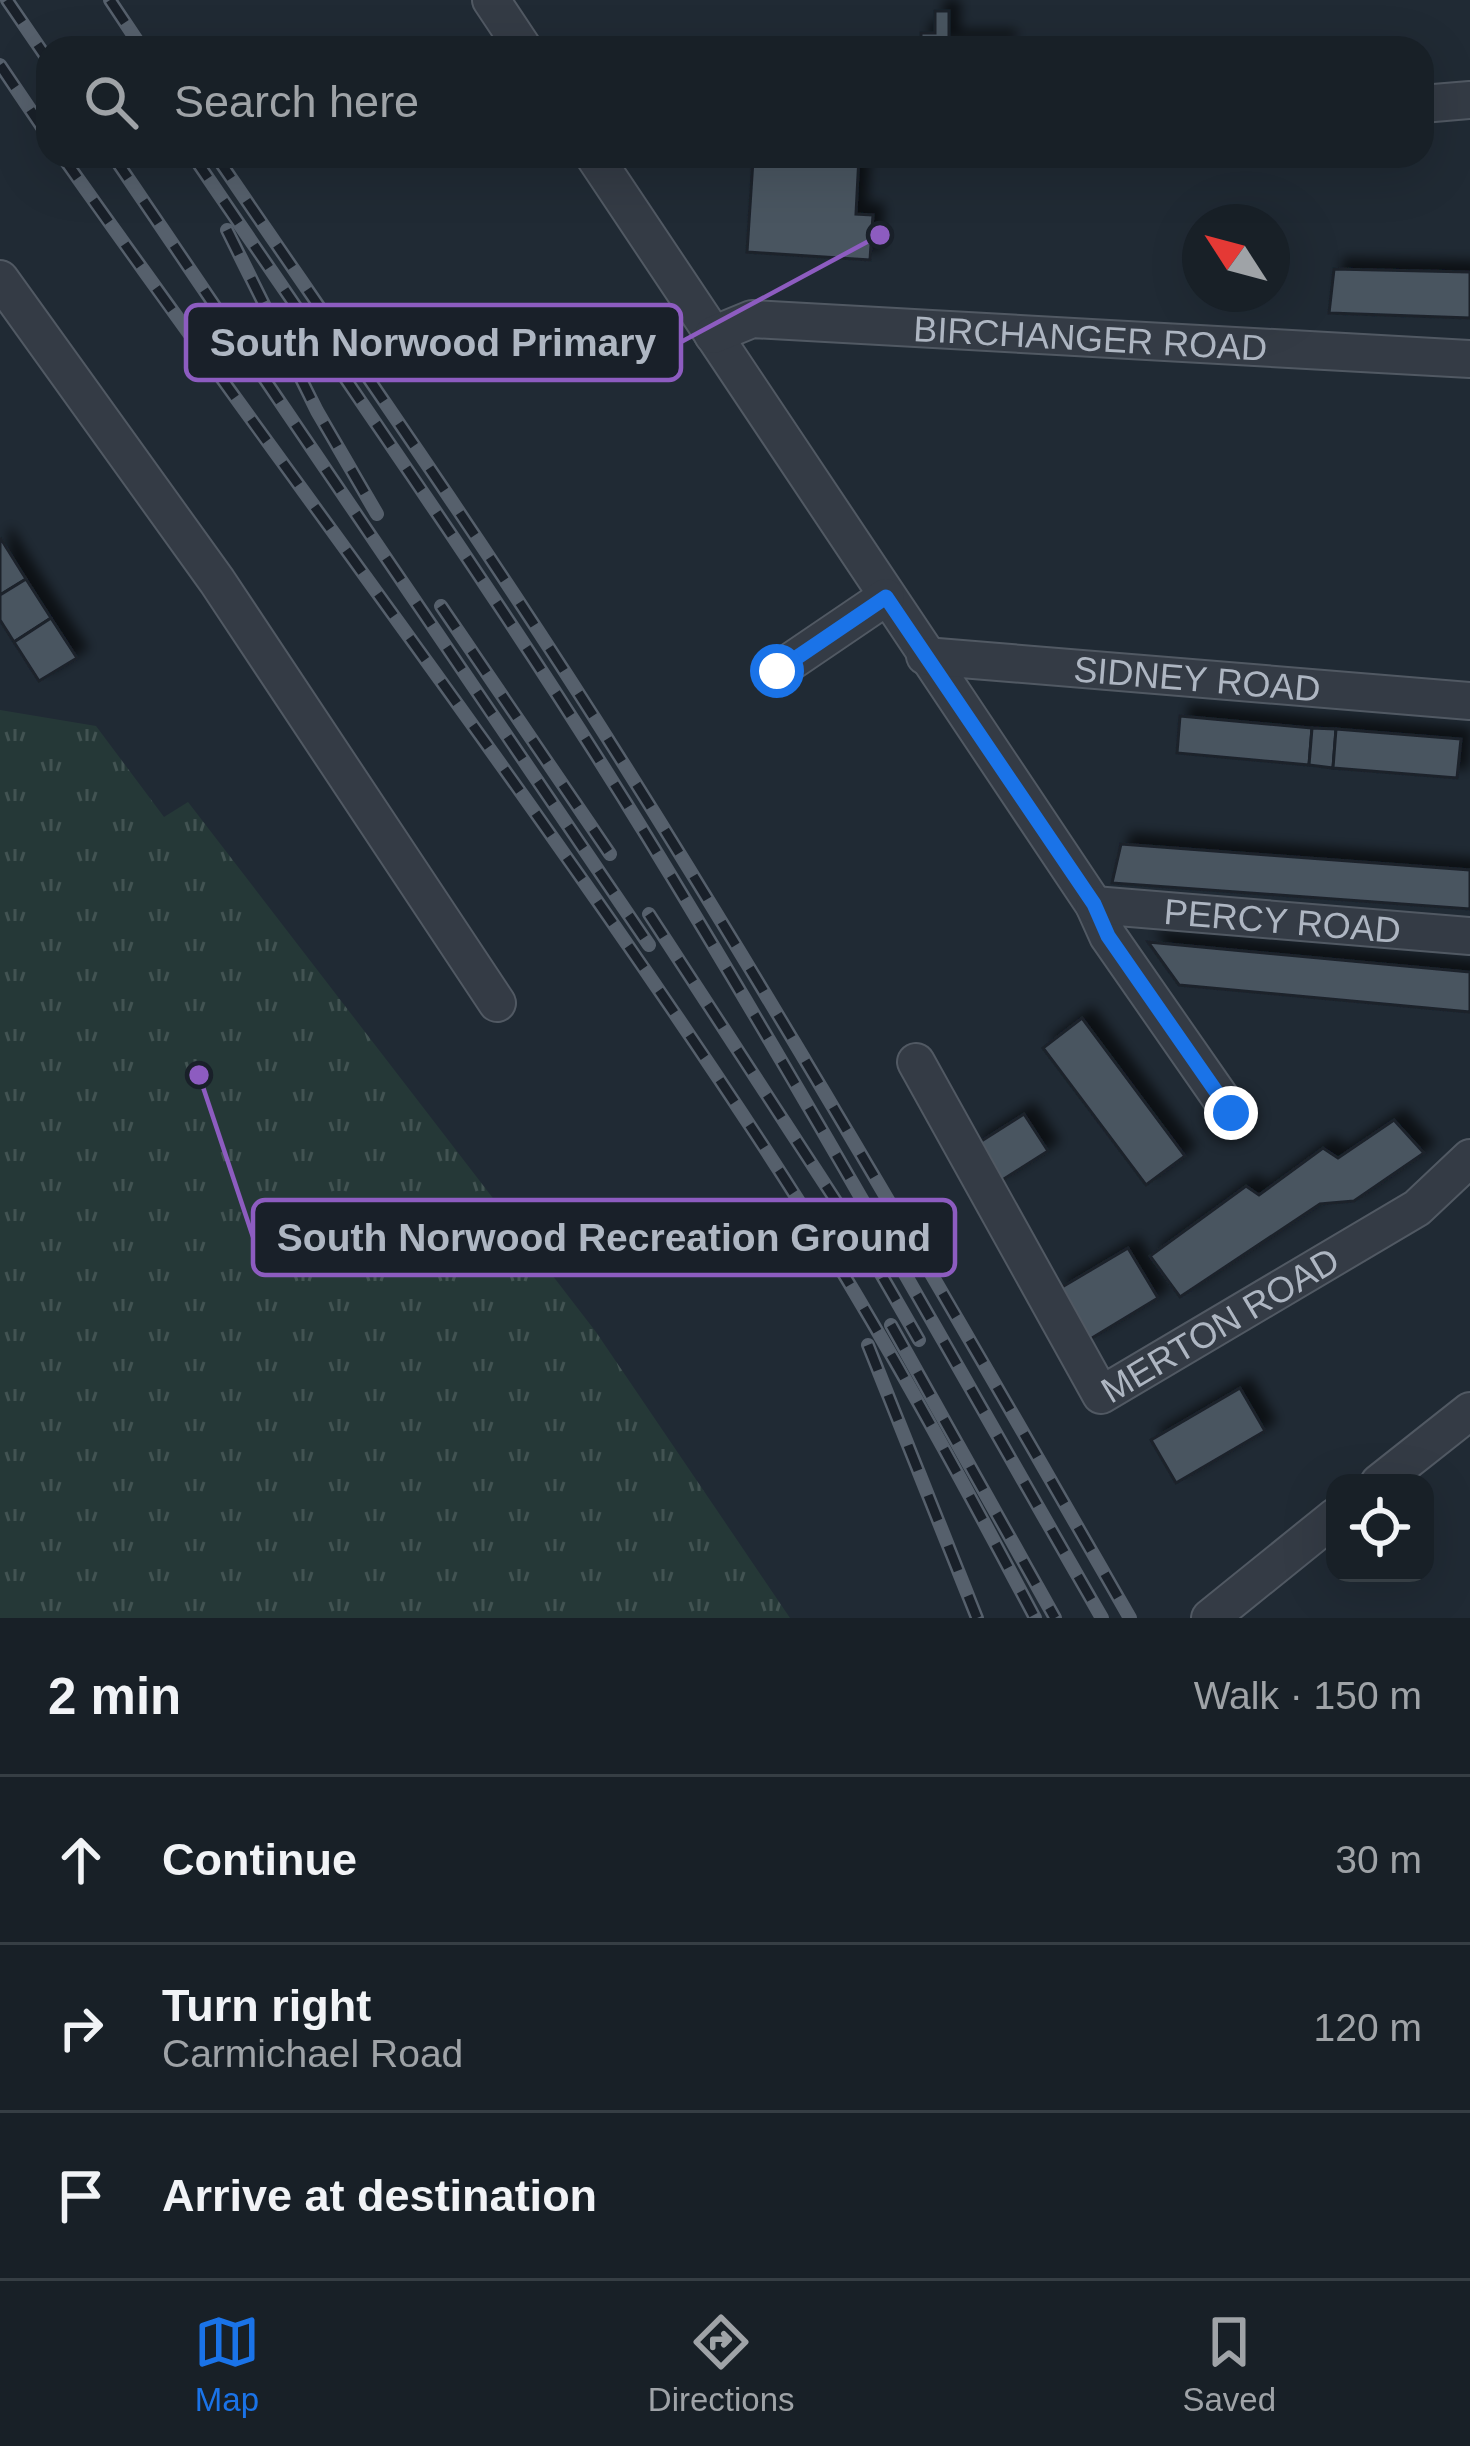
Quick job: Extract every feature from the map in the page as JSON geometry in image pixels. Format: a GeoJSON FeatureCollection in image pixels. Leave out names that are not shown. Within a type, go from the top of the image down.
{"type":"FeatureCollection","features":[{"type":"Feature","properties":{"kind":"street"},"geometry":{"type":"LineString","coordinates":[[491,0],[515,36]]}},
{"type":"Feature","properties":{"kind":"street"},"geometry":{"type":"LineString","coordinates":[[1434,103],[1470,100]]}},
{"type":"Feature","properties":{"kind":"street"},"geometry":{"type":"LineString","coordinates":[[602,168],[1094,904],[1108,936],[1231,1113]]}},
{"type":"Feature","properties":{"kind":"street"},"geometry":{"type":"LineString","coordinates":[[0,279],[217,581],[497,1003]]}},
{"type":"Feature","properties":{"kind":"street","name":"BIRCHANGER ROAD"},"geometry":{"type":"LineString","coordinates":[[713,334],[752,320],[1470,359]]}},
{"type":"Feature","properties":{"kind":"street"},"geometry":{"type":"LineString","coordinates":[[777,671],[886,597]]}},
{"type":"Feature","properties":{"kind":"street","name":"SIDNEY ROAD"},"geometry":{"type":"LineString","coordinates":[[925,656],[1470,701]]}},
{"type":"Feature","properties":{"kind":"street","name":"PERCY ROAD"},"geometry":{"type":"LineString","coordinates":[[1094,904],[1470,936]]}},
{"type":"Feature","properties":{"kind":"street","name":"MERTON ROAD"},"geometry":{"type":"LineString","coordinates":[[916,1062],[1101,1395],[1418,1208],[1470,1158]]}},
{"type":"Feature","properties":{"kind":"street"},"geometry":{"type":"LineString","coordinates":[[1390,1474],[1470,1411]]}},
{"type":"Feature","properties":{"kind":"street"},"geometry":{"type":"LineString","coordinates":[[1210,1618],[1326,1524]]}},
{"type":"Feature","properties":{"kind":"green space"},"geometry":{"type":"Polygon","coordinates":[[[0,710],[96,726],[164,817],[188,802],[596,1332],[790,1618],[0,1618],[0,710]]]}},
{"type":"Feature","properties":{"kind":"building"},"geometry":{"type":"Polygon","coordinates":[[[935,11],[949,11],[949,36],[921,36],[935,33],[935,11]]]}},
{"type":"Feature","properties":{"kind":"building"},"geometry":{"type":"Polygon","coordinates":[[[752,168],[858,168],[856,214],[873,215],[870,260],[747,252],[752,168]]]}},
{"type":"Feature","properties":{"kind":"building"},"geometry":{"type":"Polygon","coordinates":[[[1334,269],[1470,272],[1470,318],[1329,313],[1334,269]]]}},
{"type":"Feature","properties":{"kind":"building"},"geometry":{"type":"Polygon","coordinates":[[[0,540],[26,579],[0,595],[0,540]]]}},
{"type":"Feature","properties":{"kind":"building"},"geometry":{"type":"Polygon","coordinates":[[[26,579],[51,618],[14,642],[0,620],[0,595],[26,579]]]}},
{"type":"Feature","properties":{"kind":"building"},"geometry":{"type":"Polygon","coordinates":[[[51,618],[77,658],[39,681],[14,642],[51,618]]]}},
{"type":"Feature","properties":{"kind":"building"},"geometry":{"type":"Polygon","coordinates":[[[1180,716],[1312,728],[1309,765],[1177,753],[1180,716]]]}},
{"type":"Feature","properties":{"kind":"building"},"geometry":{"type":"Polygon","coordinates":[[[1312,728],[1336,729],[1333,768],[1309,765],[1312,728]]]}},
{"type":"Feature","properties":{"kind":"building"},"geometry":{"type":"Polygon","coordinates":[[[1336,729],[1461,739],[1457,778],[1333,768],[1336,729]]]}},
{"type":"Feature","properties":{"kind":"building"},"geometry":{"type":"Polygon","coordinates":[[[1121,844],[1470,870],[1470,909],[1112,883],[1121,844]]]}},
{"type":"Feature","properties":{"kind":"building"},"geometry":{"type":"Polygon","coordinates":[[[1148,942],[1470,972],[1470,1012],[1179,985],[1148,942]]]}},
{"type":"Feature","properties":{"kind":"building"},"geometry":{"type":"Polygon","coordinates":[[[1082,1018],[1185,1156],[1146,1185],[1043,1048],[1082,1018]]]}},
{"type":"Feature","properties":{"kind":"building"},"geometry":{"type":"Polygon","coordinates":[[[1024,1114],[1048,1151],[996,1184],[972,1147],[1024,1114]]]}},
{"type":"Feature","properties":{"kind":"building"},"geometry":{"type":"Polygon","coordinates":[[[1394,1120],[1424,1153],[1354,1201],[1320,1204],[1180,1297],[1150,1256],[1246,1186],[1259,1195],[1323,1148],[1338,1158],[1394,1120]]]}},
{"type":"Feature","properties":{"kind":"building"},"geometry":{"type":"Polygon","coordinates":[[[1128,1248],[1158,1298],[1087,1341],[1057,1290],[1128,1248]]]}},
{"type":"Feature","properties":{"kind":"building"},"geometry":{"type":"Polygon","coordinates":[[[1240,1388],[1265,1431],[1176,1483],[1151,1440],[1240,1388]]]}},
{"type":"Feature","properties":{"kind":"railway"},"geometry":{"type":"LineString","coordinates":[[7,0],[36,42]]}},
{"type":"Feature","properties":{"kind":"railway"},"geometry":{"type":"LineString","coordinates":[[110,0],[134,36]]}},
{"type":"Feature","properties":{"kind":"railway"},"geometry":{"type":"LineString","coordinates":[[0,65],[36,118]]}},
{"type":"Feature","properties":{"kind":"railway"},"geometry":{"type":"LineString","coordinates":[[71,168],[506,772],[764,1147],[905,1380],[1035,1618]]}},
{"type":"Feature","properties":{"kind":"railway"},"geometry":{"type":"LineString","coordinates":[[121,168],[649,945]]}},
{"type":"Feature","properties":{"kind":"railway"},"geometry":{"type":"LineString","coordinates":[[201,168],[592,748],[820,1127],[1102,1618]]}},
{"type":"Feature","properties":{"kind":"railway"},"geometry":{"type":"LineString","coordinates":[[224,168],[606,736],[873,1174],[1130,1618]]}},
{"type":"Feature","properties":{"kind":"railway"},"geometry":{"type":"LineString","coordinates":[[227,230],[317,411],[377,514]]}},
{"type":"Feature","properties":{"kind":"railway"},"geometry":{"type":"LineString","coordinates":[[441,606],[610,854]]}},
{"type":"Feature","properties":{"kind":"railway"},"geometry":{"type":"LineString","coordinates":[[649,914],[862,1241],[919,1340]]}},
{"type":"Feature","properties":{"kind":"railway"},"geometry":{"type":"LineString","coordinates":[[891,1325],[1055,1618]]}},
{"type":"Feature","properties":{"kind":"railway"},"geometry":{"type":"LineString","coordinates":[[868,1345],[977,1618]]}},
{"type":"Feature","properties":{"kind":"place","name":"South Norwood Primary"},"geometry":{"type":"Point","coordinates":[880,235]}},
{"type":"Feature","properties":{"kind":"place","name":"South Norwood Recreation Ground"},"geometry":{"type":"Point","coordinates":[199,1075]}},
{"type":"Feature","properties":{"kind":"route"},"geometry":{"type":"LineString","coordinates":[[777,671],[886,597],[1094,904],[1108,936],[1231,1113]]}}]}
